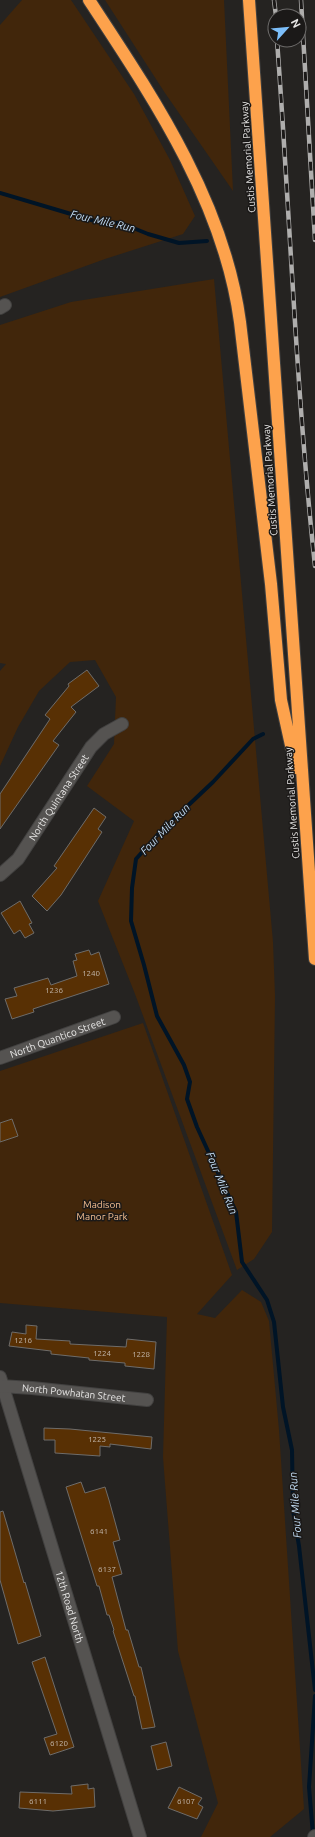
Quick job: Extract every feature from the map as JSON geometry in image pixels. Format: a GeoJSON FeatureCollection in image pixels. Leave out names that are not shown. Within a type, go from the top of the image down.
{"type":"FeatureCollection","features":[{"type":"Feature","properties":{"kind":"highway"},"geometry":{"type":"LineString","coordinates":[[89,0],[148,91],[181,149],[214,223],[234,283],[240,322],[270,577],[282,700],[305,810]]}},
{"type":"Feature","properties":{"kind":"highway","name":"Custis Memorial Parkway"},"geometry":{"type":"LineString","coordinates":[[249,0],[315,958]]}},
{"type":"Feature","properties":{"kind":"street","name":"North Quintana Street"},"geometry":{"type":"LineString","coordinates":[[0,875],[18,859],[91,747],[104,734],[122,724]]}},
{"type":"Feature","properties":{"kind":"street","name":"North Quantico Street"},"geometry":{"type":"LineString","coordinates":[[0,1058],[114,1017]]}},
{"type":"Feature","properties":{"kind":"street","name":"North Powhatan Street"},"geometry":{"type":"LineString","coordinates":[[1,1383],[147,1400]]}},
{"type":"Feature","properties":{"kind":"street","name":"12th Road North"},"geometry":{"type":"LineString","coordinates":[[1,1383],[140,1837]]}},
{"type":"Feature","properties":{"kind":"green space"},"geometry":{"type":"Polygon","coordinates":[[[22,0],[71,0],[134,94],[170,160],[195,216],[183,234],[105,259],[0,297],[0,25],[22,0]]]}},
{"type":"Feature","properties":{"kind":"green space"},"geometry":{"type":"Polygon","coordinates":[[[105,0],[224,0],[233,191],[165,93],[105,0]]]}},
{"type":"Feature","properties":{"kind":"green space"},"geometry":{"type":"Polygon","coordinates":[[[214,279],[273,942],[275,996],[272,1232],[254,1259],[237,1270],[135,994],[98,901],[134,821],[87,786],[114,744],[116,697],[95,660],[70,662],[39,691],[18,727],[0,766],[0,671],[6,664],[0,663],[0,325],[71,302],[214,279]]]}},
{"type":"Feature","properties":{"kind":"green space","name":"Madison Manor Park"},"geometry":{"type":"Polygon","coordinates":[[[143,1023],[232,1275],[197,1314],[215,1318],[242,1290],[261,1302],[269,1321],[279,1430],[304,1809],[270,1837],[201,1837],[218,1803],[178,1651],[163,1457],[167,1317],[0,1303],[0,1071],[143,1023]]]}},
{"type":"Feature","properties":{"kind":"building"},"geometry":{"type":"Polygon","coordinates":[[[87,670],[99,686],[71,707],[76,712],[53,741],[59,745],[0,829],[0,794],[50,719],[45,715],[69,686],[68,684],[87,670]]]}},
{"type":"Feature","properties":{"kind":"building"},"geometry":{"type":"Polygon","coordinates":[[[94,808],[106,817],[98,829],[102,832],[61,895],[47,911],[32,896],[57,868],[54,866],[94,808]]]}},
{"type":"Feature","properties":{"kind":"building"},"geometry":{"type":"Polygon","coordinates":[[[20,901],[32,923],[29,924],[34,933],[25,938],[20,930],[14,934],[1,913],[20,901]]]}},
{"type":"Feature","properties":{"kind":"building"},"geometry":{"type":"Polygon","coordinates":[[[89,950],[91,955],[99,952],[109,984],[33,1009],[34,1012],[12,1019],[5,999],[17,996],[14,988],[48,978],[51,985],[77,976],[73,961],[77,960],[75,954],[89,950]]]}},
{"type":"Feature","properties":{"kind":"building"},"geometry":{"type":"Polygon","coordinates":[[[12,1119],[18,1136],[0,1142],[0,1123],[12,1119]]]}},
{"type":"Feature","properties":{"kind":"building"},"geometry":{"type":"Polygon","coordinates":[[[26,1325],[37,1326],[36,1339],[70,1341],[70,1344],[126,1347],[127,1339],[156,1342],[154,1369],[125,1366],[125,1363],[89,1360],[89,1358],[51,1354],[51,1351],[9,1346],[12,1332],[26,1334],[26,1325]]]}},
{"type":"Feature","properties":{"kind":"building"},"geometry":{"type":"Polygon","coordinates":[[[44,1428],[152,1437],[151,1449],[110,1444],[110,1447],[100,1446],[100,1456],[55,1453],[55,1440],[44,1440],[44,1428]]]}},
{"type":"Feature","properties":{"kind":"building"},"geometry":{"type":"Polygon","coordinates":[[[81,1482],[85,1493],[105,1487],[109,1500],[120,1540],[113,1542],[122,1574],[112,1577],[126,1630],[128,1630],[139,1667],[141,1667],[155,1727],[142,1729],[135,1696],[109,1615],[107,1615],[99,1586],[97,1586],[66,1487],[81,1482]]]}},
{"type":"Feature","properties":{"kind":"building"},"geometry":{"type":"Polygon","coordinates":[[[3,1511],[41,1636],[18,1644],[0,1580],[0,1512],[3,1511]]]}},
{"type":"Feature","properties":{"kind":"building"},"geometry":{"type":"Polygon","coordinates":[[[45,1657],[74,1747],[50,1755],[44,1738],[57,1734],[32,1662],[45,1657]]]}},
{"type":"Feature","properties":{"kind":"building"},"geometry":{"type":"Polygon","coordinates":[[[166,1742],[172,1766],[157,1770],[151,1746],[166,1742]]]}},
{"type":"Feature","properties":{"kind":"building"},"geometry":{"type":"Polygon","coordinates":[[[88,1784],[88,1789],[94,1788],[95,1807],[53,1811],[19,1808],[20,1792],[72,1794],[71,1786],[88,1784]]]}},
{"type":"Feature","properties":{"kind":"building"},"geometry":{"type":"Polygon","coordinates":[[[179,1787],[202,1798],[198,1804],[203,1807],[197,1819],[168,1808],[179,1787]]]}},
{"type":"Feature","properties":{"kind":"waterway","name":"Four Mile Run"},"geometry":{"type":"LineString","coordinates":[[0,193],[98,222],[121,223],[148,234],[179,243],[207,241]]}},
{"type":"Feature","properties":{"kind":"waterway","name":"Four Mile Run"},"geometry":{"type":"LineString","coordinates":[[263,734],[253,739],[213,782],[160,832],[136,859],[132,888],[131,921],[157,1016],[184,1065],[190,1082],[187,1099],[197,1127],[236,1212],[242,1262],[267,1300],[274,1322],[283,1407],[292,1450],[293,1510],[299,1546],[315,1690]]}},
{"type":"Feature","properties":{"kind":"waterway","name":"Four Mile Run"},"geometry":{"type":"LineString","coordinates":[[313,1835],[309,1787],[315,1696]]}},
{"type":"Feature","properties":{"kind":"railway"},"geometry":{"type":"LineString","coordinates":[[274,0],[275,8]]}},
{"type":"Feature","properties":{"kind":"railway"},"geometry":{"type":"LineString","coordinates":[[301,0],[315,240]]}},
{"type":"Feature","properties":{"kind":"railway"},"geometry":{"type":"LineString","coordinates":[[278,48],[298,369],[308,500],[315,566]]}}]}
